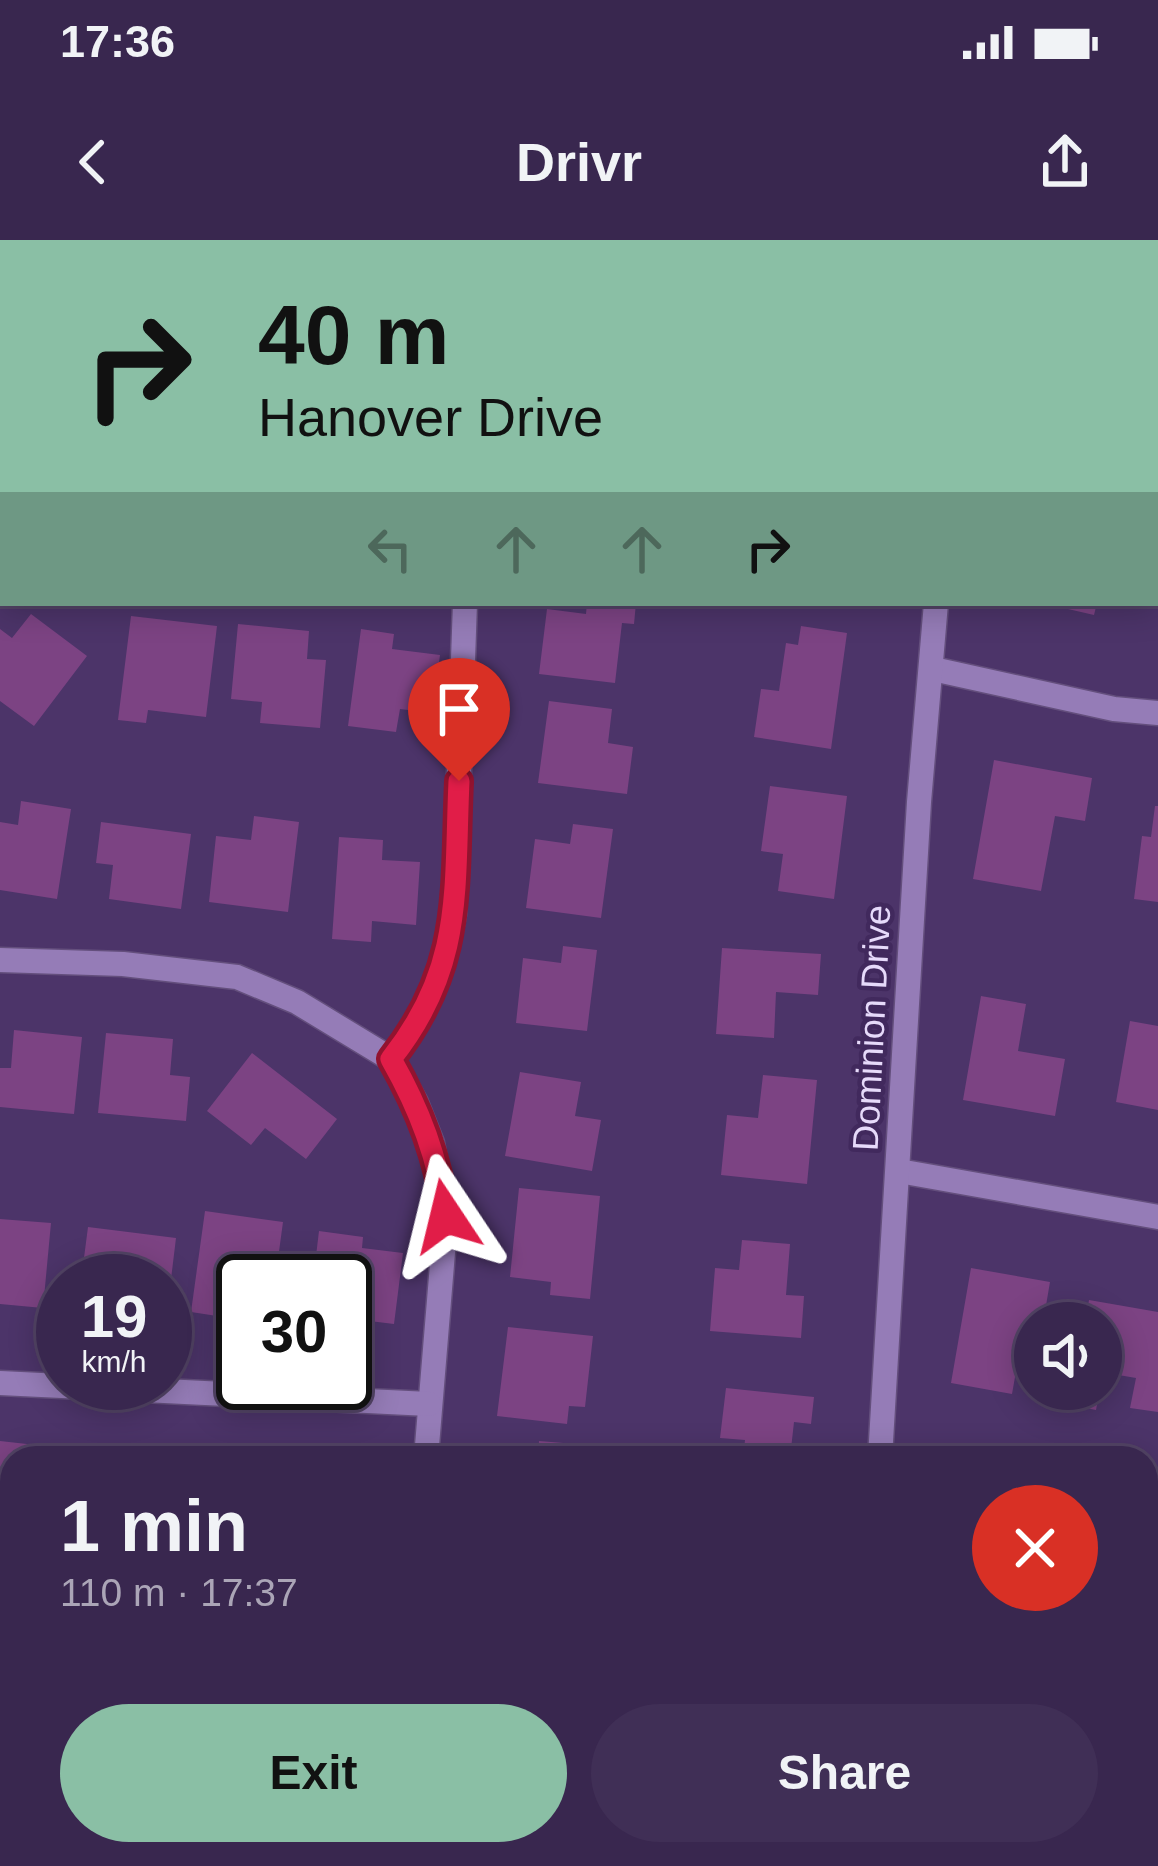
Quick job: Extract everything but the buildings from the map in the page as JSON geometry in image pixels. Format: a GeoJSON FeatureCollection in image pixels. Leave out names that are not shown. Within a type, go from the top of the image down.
{"type":"FeatureCollection","features":[{"type":"Feature","properties":{"kind":"street"},"geometry":{"type":"LineString","coordinates":[[391,1059],[418,1025],[433,995],[454,914],[465,606]]}},
{"type":"Feature","properties":{"kind":"street","name":"Dominion Drive"},"geometry":{"type":"LineString","coordinates":[[881,1446],[919,802],[936,606]]}},
{"type":"Feature","properties":{"kind":"street"},"geometry":{"type":"LineString","coordinates":[[933,669],[1114,709],[1158,713]]}},
{"type":"Feature","properties":{"kind":"street"},"geometry":{"type":"LineString","coordinates":[[0,960],[123,964],[237,976],[297,1001],[391,1059],[432,1143],[446,1216],[427,1446]]}},
{"type":"Feature","properties":{"kind":"street"},"geometry":{"type":"LineString","coordinates":[[899,1172],[1158,1217]]}},
{"type":"Feature","properties":{"kind":"street"},"geometry":{"type":"LineString","coordinates":[[0,1383],[429,1404]]}},
{"type":"Feature","properties":{"kind":"route"},"geometry":{"type":"LineString","coordinates":[[446,1216],[432,1143],[391,1059],[418,1025],[445,963],[454,914],[459,781]]}}]}
